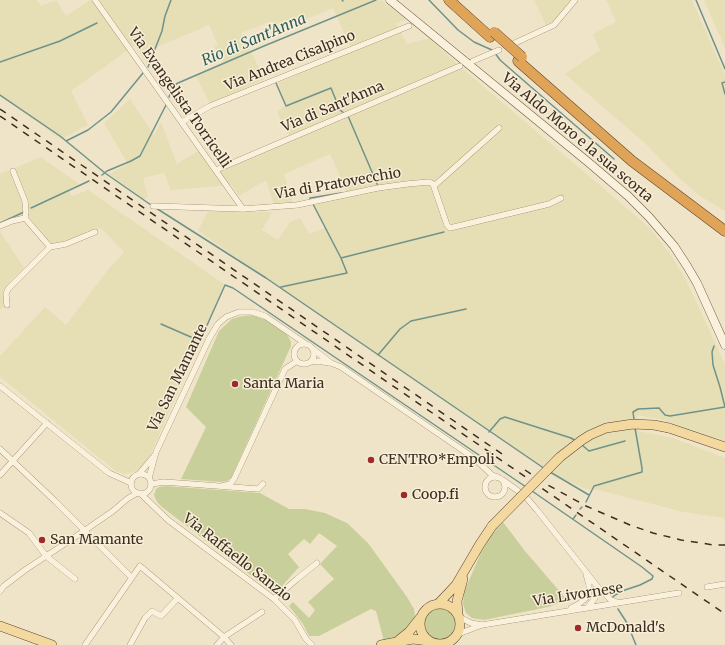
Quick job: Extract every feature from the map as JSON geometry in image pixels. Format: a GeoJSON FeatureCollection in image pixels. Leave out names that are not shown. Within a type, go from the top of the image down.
{"type":"FeatureCollection","features":[{"type":"Feature","properties":{"kind":"highway"},"geometry":{"type":"LineString","coordinates":[[449,0],[492,34]]}},
{"type":"Feature","properties":{"kind":"highway"},"geometry":{"type":"LineString","coordinates":[[458,0],[492,34],[632,161],[725,231]]}},
{"type":"Feature","properties":{"kind":"highway"},"geometry":{"type":"LineString","coordinates":[[520,59],[659,174],[725,224]]}},
{"type":"Feature","properties":{"kind":"main road","name":"Via Aldo Moro e la sua scorta"},"geometry":{"type":"LineString","coordinates":[[390,0],[588,162],[639,206],[674,246],[687,266],[697,283],[725,345]]}},
{"type":"Feature","properties":{"kind":"main road"},"geometry":{"type":"LineString","coordinates":[[397,642],[409,632],[428,607],[439,603],[456,585],[492,526],[560,457],[590,435],[610,427],[633,424],[654,425],[669,428],[725,447]]}},
{"type":"Feature","properties":{"kind":"main road"},"geometry":{"type":"LineString","coordinates":[[454,639],[460,623],[457,601],[467,566]]}},
{"type":"Feature","properties":{"kind":"main road","name":"Via Livornese"},"geometry":{"type":"LineString","coordinates":[[439,603],[450,606],[459,616]]}},
{"type":"Feature","properties":{"kind":"main road"},"geometry":{"type":"LineString","coordinates":[[421,617],[421,631],[425,638],[434,644]]}},
{"type":"Feature","properties":{"kind":"main road"},"geometry":{"type":"LineString","coordinates":[[0,626],[51,645]]}},
{"type":"Feature","properties":{"kind":"main road","name":"Via Livornese"},"geometry":{"type":"LineString","coordinates":[[381,645],[413,639],[434,644],[443,644],[454,639]]}},
{"type":"Feature","properties":{"kind":"street","name":"Via Evangelista Torricelli"},"geometry":{"type":"LineString","coordinates":[[95,0],[243,209]]}},
{"type":"Feature","properties":{"kind":"street"},"geometry":{"type":"LineString","coordinates":[[515,43],[554,25],[575,0]]}},
{"type":"Feature","properties":{"kind":"street","name":"Via Andrea Cisalpino"},"geometry":{"type":"LineString","coordinates":[[182,122],[210,106],[378,40],[409,26]]}},
{"type":"Feature","properties":{"kind":"street"},"geometry":{"type":"LineString","coordinates":[[473,61],[496,51]]}},
{"type":"Feature","properties":{"kind":"street","name":"Via di Sant'Anna"},"geometry":{"type":"LineString","coordinates":[[216,170],[460,66]]}},
{"type":"Feature","properties":{"kind":"street"},"geometry":{"type":"LineString","coordinates":[[499,128],[434,186],[447,225],[450,228],[549,204],[561,198]]}},
{"type":"Feature","properties":{"kind":"street"},"geometry":{"type":"LineString","coordinates":[[13,171],[25,201],[25,218]]}},
{"type":"Feature","properties":{"kind":"street","name":"Via di Pratovecchio"},"geometry":{"type":"LineString","coordinates":[[243,209],[297,205],[378,188],[407,184],[431,182],[434,186]]}},
{"type":"Feature","properties":{"kind":"street"},"geometry":{"type":"LineString","coordinates":[[153,206],[243,209]]}},
{"type":"Feature","properties":{"kind":"street"},"geometry":{"type":"LineString","coordinates":[[0,226],[25,218]]}},
{"type":"Feature","properties":{"kind":"street"},"geometry":{"type":"LineString","coordinates":[[25,218],[50,247]]}},
{"type":"Feature","properties":{"kind":"street"},"geometry":{"type":"LineString","coordinates":[[7,305],[6,294],[8,289],[50,247],[66,244],[95,232]]}},
{"type":"Feature","properties":{"kind":"street","name":"Via San Mamante"},"geometry":{"type":"LineString","coordinates":[[149,478],[156,452],[208,339],[218,324],[226,317],[239,312],[252,312],[266,316],[306,344]]}},
{"type":"Feature","properties":{"kind":"street"},"geometry":{"type":"LineString","coordinates":[[291,333],[294,340],[294,356],[297,361],[302,364],[319,361],[331,363],[341,367],[467,454],[492,475],[500,478],[519,491],[537,510],[597,586],[611,600],[619,603]]}},
{"type":"Feature","properties":{"kind":"street"},"geometry":{"type":"LineString","coordinates":[[294,350],[299,345],[309,345],[313,350],[331,363]]}},
{"type":"Feature","properties":{"kind":"street"},"geometry":{"type":"LineString","coordinates":[[310,362],[314,356],[313,350]]}},
{"type":"Feature","properties":{"kind":"street"},"geometry":{"type":"LineString","coordinates":[[222,486],[230,484],[234,479],[284,369],[297,361]]}},
{"type":"Feature","properties":{"kind":"street"},"geometry":{"type":"LineString","coordinates":[[0,386],[109,473],[131,485],[139,494]]}},
{"type":"Feature","properties":{"kind":"street"},"geometry":{"type":"LineString","coordinates":[[0,475],[47,422]]}},
{"type":"Feature","properties":{"kind":"street"},"geometry":{"type":"LineString","coordinates":[[0,449],[55,501],[129,575]]}},
{"type":"Feature","properties":{"kind":"street","name":"Via San Mamante"},"geometry":{"type":"LineString","coordinates":[[137,475],[156,452]]}},
{"type":"Feature","properties":{"kind":"street"},"geometry":{"type":"LineString","coordinates":[[479,464],[485,475],[485,487],[489,494],[495,497],[514,491],[519,491]]}},
{"type":"Feature","properties":{"kind":"street"},"geometry":{"type":"LineString","coordinates":[[117,477],[127,478],[144,474],[149,478],[150,487]]}},
{"type":"Feature","properties":{"kind":"street"},"geometry":{"type":"LineString","coordinates":[[127,499],[131,485],[137,475]]}},
{"type":"Feature","properties":{"kind":"street"},"geometry":{"type":"LineString","coordinates":[[485,487],[490,478],[500,478]]}},
{"type":"Feature","properties":{"kind":"street"},"geometry":{"type":"LineString","coordinates":[[500,478],[506,488],[500,496]]}},
{"type":"Feature","properties":{"kind":"street"},"geometry":{"type":"LineString","coordinates":[[0,590],[2,584],[84,531],[127,499],[150,487],[164,482],[258,490],[263,484]]}},
{"type":"Feature","properties":{"kind":"street","name":"Via Raffaello Sanzio"},"geometry":{"type":"LineString","coordinates":[[150,487],[155,507]]}},
{"type":"Feature","properties":{"kind":"street","name":"Via Raffaello Sanzio"},"geometry":{"type":"LineString","coordinates":[[139,494],[168,520],[274,599],[291,615],[312,645]]}},
{"type":"Feature","properties":{"kind":"street"},"geometry":{"type":"LineString","coordinates":[[0,513],[30,533],[46,556],[75,579]]}},
{"type":"Feature","properties":{"kind":"street"},"geometry":{"type":"LineString","coordinates":[[274,599],[296,579],[317,563]]}},
{"type":"Feature","properties":{"kind":"street"},"geometry":{"type":"LineString","coordinates":[[85,645],[140,566],[224,637],[231,645]]}},
{"type":"Feature","properties":{"kind":"street"},"geometry":{"type":"LineString","coordinates":[[562,612],[579,604],[589,594],[589,585],[585,572]]}},
{"type":"Feature","properties":{"kind":"street"},"geometry":{"type":"LineString","coordinates":[[707,588],[725,584]]}},
{"type":"Feature","properties":{"kind":"street"},"geometry":{"type":"LineString","coordinates":[[588,608],[596,598],[597,586]]}},
{"type":"Feature","properties":{"kind":"street","name":"Via Livornese"},"geometry":{"type":"LineString","coordinates":[[454,639],[482,625],[679,593]]}},
{"type":"Feature","properties":{"kind":"street"},"geometry":{"type":"LineString","coordinates":[[130,645],[146,618],[152,611],[161,616],[178,598]]}},
{"type":"Feature","properties":{"kind":"street"},"geometry":{"type":"LineString","coordinates":[[217,645],[224,637],[262,612]]}},
{"type":"Feature","properties":{"kind":"street","name":"Via Livornese"},"geometry":{"type":"LineString","coordinates":[[459,616],[471,623],[482,625]]}},
{"type":"Feature","properties":{"kind":"street","name":"Via Raffaello Sanzio"},"geometry":{"type":"LineString","coordinates":[[301,630],[304,638],[304,645]]}},
{"type":"Feature","properties":{"kind":"shaded area"},"geometry":{"type":"Polygon","coordinates":[[[0,0],[37,0],[41,6],[56,0],[66,16],[90,0],[381,0],[406,20],[396,23],[407,44],[429,38],[464,70],[650,228],[671,255],[686,280],[725,364],[725,444],[663,420],[637,415],[638,431],[673,438],[725,458],[725,518],[683,512],[599,490],[586,489],[552,474],[198,231],[208,211],[272,212],[262,230],[278,240],[290,222],[300,218],[309,234],[325,228],[315,205],[349,197],[330,154],[284,174],[293,203],[274,205],[266,180],[239,196],[232,185],[171,190],[164,173],[143,178],[148,197],[143,199],[109,174],[128,164],[104,123],[130,99],[154,135],[161,122],[177,164],[200,150],[216,173],[290,139],[277,112],[286,105],[278,83],[352,51],[333,8],[277,31],[272,21],[241,33],[265,79],[210,104],[196,76],[224,64],[214,46],[218,45],[209,25],[157,47],[147,64],[135,45],[71,91],[88,125],[61,139],[0,95],[0,0]]]}},
{"type":"Feature","properties":{"kind":"shaded area"},"geometry":{"type":"Polygon","coordinates":[[[534,0],[572,0],[553,22],[546,25],[534,0]]]}},
{"type":"Feature","properties":{"kind":"shaded area"},"geometry":{"type":"Polygon","coordinates":[[[606,0],[692,0],[725,75],[725,211],[700,196],[678,177],[646,144],[565,74],[600,50],[593,34],[616,22],[606,0]]]}},
{"type":"Feature","properties":{"kind":"shaded area"},"geometry":{"type":"Polygon","coordinates":[[[704,0],[725,0],[725,48],[704,0]]]}},
{"type":"Feature","properties":{"kind":"shaded area"},"geometry":{"type":"Polygon","coordinates":[[[41,157],[79,184],[68,189],[72,196],[88,190],[224,284],[147,462],[136,471],[126,474],[117,472],[0,377],[0,356],[45,307],[66,325],[107,271],[124,252],[101,228],[56,246],[51,243],[27,214],[0,225],[0,174],[41,157]]]}},
{"type":"Feature","properties":{"kind":"shaded area"},"geometry":{"type":"Polygon","coordinates":[[[0,231],[24,268],[13,278],[3,292],[5,305],[0,310],[0,231]]]}},
{"type":"Feature","properties":{"kind":"green space","name":"Santa Maria"},"geometry":{"type":"Polygon","coordinates":[[[254,315],[268,321],[287,334],[291,342],[291,346],[231,478],[227,481],[221,482],[181,479],[206,427],[186,407],[219,331],[232,319],[254,315]]]}},
{"type":"Feature","properties":{"kind":"green space"},"geometry":{"type":"Polygon","coordinates":[[[165,486],[260,493],[289,509],[305,509],[325,513],[347,523],[368,543],[407,597],[414,609],[415,616],[412,623],[407,629],[393,639],[384,641],[376,611],[371,609],[319,636],[309,636],[303,624],[289,606],[293,602],[309,618],[315,610],[308,602],[334,579],[320,564],[337,546],[319,533],[310,544],[304,539],[288,554],[299,567],[275,594],[162,507],[157,502],[154,495],[156,489],[165,486]]]}},
{"type":"Feature","properties":{"kind":"green space"},"geometry":{"type":"Polygon","coordinates":[[[503,522],[525,551],[567,600],[548,607],[484,620],[472,618],[466,613],[463,604],[464,592],[480,555],[490,537],[503,522]]]}},
{"type":"Feature","properties":{"kind":"green space"},"geometry":{"type":"Polygon","coordinates":[[[437,607],[443,607],[452,612],[456,618],[456,630],[452,636],[443,641],[437,641],[428,636],[423,627],[423,621],[428,612],[437,607]]]}},
{"type":"Feature","properties":{"kind":"waterway"},"geometry":{"type":"LineString","coordinates":[[148,67],[162,31],[165,16],[171,0]]}},
{"type":"Feature","properties":{"kind":"waterway","name":"Rio di Sant'Anna"},"geometry":{"type":"LineString","coordinates":[[169,97],[173,86],[178,83],[376,0]]}},
{"type":"Feature","properties":{"kind":"waterway"},"geometry":{"type":"LineString","coordinates":[[429,0],[458,30],[474,42],[492,50]]}},
{"type":"Feature","properties":{"kind":"waterway"},"geometry":{"type":"LineString","coordinates":[[696,0],[725,69]]}},
{"type":"Feature","properties":{"kind":"waterway"},"geometry":{"type":"LineString","coordinates":[[0,62],[60,41],[97,23]]}},
{"type":"Feature","properties":{"kind":"waterway"},"geometry":{"type":"LineString","coordinates":[[495,53],[500,60],[614,159]]}},
{"type":"Feature","properties":{"kind":"waterway"},"geometry":{"type":"LineString","coordinates":[[66,141],[88,130],[111,112],[143,73]]}},
{"type":"Feature","properties":{"kind":"waterway"},"geometry":{"type":"LineString","coordinates":[[725,82],[722,83],[725,94]]}},
{"type":"Feature","properties":{"kind":"waterway"},"geometry":{"type":"LineString","coordinates":[[276,83],[286,106],[331,88],[340,110],[344,113]]}},
{"type":"Feature","properties":{"kind":"waterway"},"geometry":{"type":"LineString","coordinates":[[0,95],[60,136],[105,173],[151,205]]}},
{"type":"Feature","properties":{"kind":"waterway","name":"Rio di Sant'Anna"},"geometry":{"type":"LineString","coordinates":[[102,175],[107,171],[140,156],[166,105]]}},
{"type":"Feature","properties":{"kind":"waterway"},"geometry":{"type":"LineString","coordinates":[[348,116],[378,186]]}},
{"type":"Feature","properties":{"kind":"waterway","name":"Rio di Sant'Anna"},"geometry":{"type":"LineString","coordinates":[[31,208],[89,181]]}},
{"type":"Feature","properties":{"kind":"waterway"},"geometry":{"type":"LineString","coordinates":[[311,201],[310,198],[341,193]]}},
{"type":"Feature","properties":{"kind":"waterway"},"geometry":{"type":"LineString","coordinates":[[281,287],[347,273],[341,258],[313,204]]}},
{"type":"Feature","properties":{"kind":"waterway"},"geometry":{"type":"LineString","coordinates":[[156,208],[266,278],[545,469]]}},
{"type":"Feature","properties":{"kind":"waterway","name":"Rio di Sant'Anna"},"geometry":{"type":"LineString","coordinates":[[0,223],[24,212]]}},
{"type":"Feature","properties":{"kind":"waterway"},"geometry":{"type":"LineString","coordinates":[[341,258],[444,232]]}},
{"type":"Feature","properties":{"kind":"waterway"},"geometry":{"type":"LineString","coordinates":[[161,324],[200,341],[225,285],[233,288],[526,487]]}},
{"type":"Feature","properties":{"kind":"waterway"},"geometry":{"type":"LineString","coordinates":[[378,355],[400,329],[411,321],[466,309]]}},
{"type":"Feature","properties":{"kind":"waterway"},"geometry":{"type":"LineString","coordinates":[[634,420],[633,412],[638,409],[659,408],[665,415],[670,416],[725,407],[713,365],[712,352],[714,346]]}},
{"type":"Feature","properties":{"kind":"waterway"},"geometry":{"type":"LineString","coordinates":[[489,432],[500,419],[505,417],[571,438],[576,441]]}},
{"type":"Feature","properties":{"kind":"waterway"},"geometry":{"type":"LineString","coordinates":[[586,502],[594,486],[642,472],[635,428]]}},
{"type":"Feature","properties":{"kind":"waterway"},"geometry":{"type":"LineString","coordinates":[[582,445],[589,451],[625,441]]}},
{"type":"Feature","properties":{"kind":"waterway"},"geometry":{"type":"LineString","coordinates":[[550,472],[589,495]]}},
{"type":"Feature","properties":{"kind":"waterway"},"geometry":{"type":"LineString","coordinates":[[532,491],[653,576],[652,579],[625,590],[612,598]]}},
{"type":"Feature","properties":{"kind":"waterway"},"geometry":{"type":"LineString","coordinates":[[573,519],[576,515]]}},
{"type":"Feature","properties":{"kind":"waterway"},"geometry":{"type":"LineString","coordinates":[[618,609],[627,623],[636,645]]}},
{"type":"Feature","properties":{"kind":"railway"},"geometry":{"type":"LineString","coordinates":[[0,109],[502,454]]}},
{"type":"Feature","properties":{"kind":"railway"},"geometry":{"type":"LineString","coordinates":[[0,116],[725,614]]}},
{"type":"Feature","properties":{"kind":"railway"},"geometry":{"type":"LineString","coordinates":[[525,470],[546,484],[586,506],[630,525],[681,540],[714,545],[725,545]]}},
{"type":"Feature","properties":{"kind":"place","name":"Santa Maria"},"geometry":{"type":"Point","coordinates":[235,384]}},
{"type":"Feature","properties":{"kind":"place","name":"CENTRO*Empoli"},"geometry":{"type":"Point","coordinates":[371,460]}},
{"type":"Feature","properties":{"kind":"place","name":"Coop.fi"},"geometry":{"type":"Point","coordinates":[404,495]}},
{"type":"Feature","properties":{"kind":"place","name":"San Mamante"},"geometry":{"type":"Point","coordinates":[42,540]}},
{"type":"Feature","properties":{"kind":"place","name":"McDonald's"},"geometry":{"type":"Point","coordinates":[578,628]}}]}
